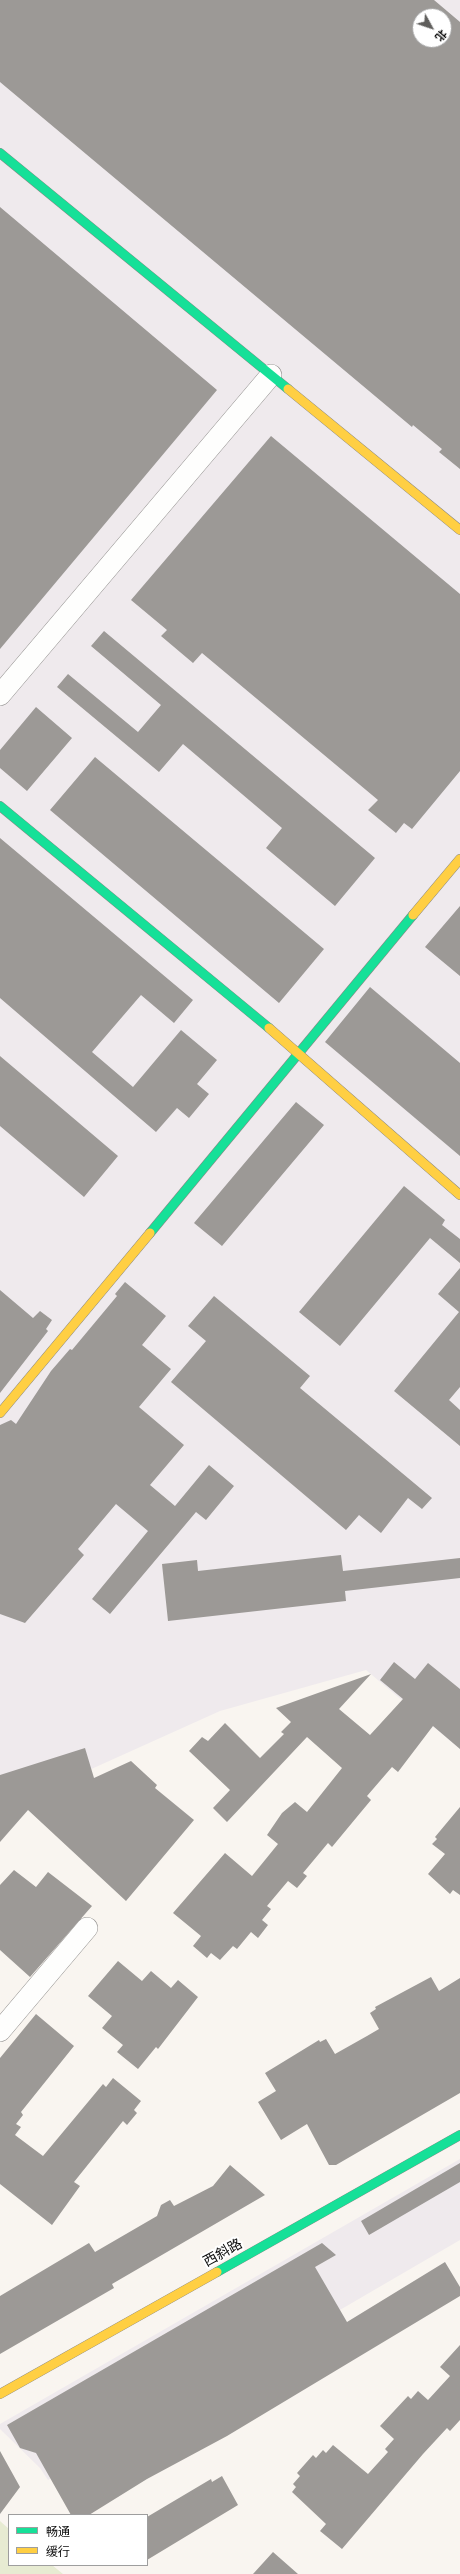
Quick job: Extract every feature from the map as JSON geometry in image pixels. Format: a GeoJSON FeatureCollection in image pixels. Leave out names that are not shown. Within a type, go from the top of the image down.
{"type":"FeatureCollection","features":[{"type":"Feature","properties":{"kind":"street"},"geometry":{"type":"LineString","coordinates":[[0,153],[460,530]]}},
{"type":"Feature","properties":{"kind":"street"},"geometry":{"type":"LineString","coordinates":[[0,695],[271,375]]}},
{"type":"Feature","properties":{"kind":"street"},"geometry":{"type":"LineString","coordinates":[[0,806],[298,1053],[460,1194]]}},
{"type":"Feature","properties":{"kind":"street"},"geometry":{"type":"LineString","coordinates":[[0,1412],[460,858]]}},
{"type":"Feature","properties":{"kind":"street"},"geometry":{"type":"LineString","coordinates":[[0,2031],[87,1928]]}},
{"type":"Feature","properties":{"kind":"street","name":"西斜路"},"geometry":{"type":"LineString","coordinates":[[0,2394],[460,2135]]}},
{"type":"Feature","properties":{"kind":"shaded area"},"geometry":{"type":"Polygon","coordinates":[[[0,0],[460,0],[460,1749],[366,1670],[220,1711],[47,1789],[0,1841],[0,0]]]}},
{"type":"Feature","properties":{"kind":"shaded area"},"geometry":{"type":"Polygon","coordinates":[[[460,2159],[460,2240],[48,2480],[40,2468],[0,2429],[0,2424],[460,2159]]]}},
{"type":"Feature","properties":{"kind":"green space"},"geometry":{"type":"Polygon","coordinates":[[[0,2521],[8,2528],[8,2566],[53,2566],[63,2574],[0,2574],[0,2521]]]}},
{"type":"Feature","properties":{"kind":"building"},"geometry":{"type":"Polygon","coordinates":[[[0,0],[434,0],[443,8],[412,8],[412,48],[452,48],[452,15],[460,22],[460,469],[439,452],[442,449],[413,425],[412,427],[0,82],[0,0]]]}},
{"type":"Feature","properties":{"kind":"building"},"geometry":{"type":"Polygon","coordinates":[[[0,207],[217,390],[0,649],[0,207]]]}},
{"type":"Feature","properties":{"kind":"building"},"geometry":{"type":"Polygon","coordinates":[[[271,436],[460,594],[460,771],[412,829],[404,823],[396,833],[368,810],[378,800],[202,653],[193,663],[161,636],[167,630],[131,600],[271,436]]]}},
{"type":"Feature","properties":{"kind":"building"},"geometry":{"type":"Polygon","coordinates":[[[104,631],[375,858],[335,906],[266,848],[282,828],[183,744],[159,772],[57,687],[68,674],[138,732],[161,705],[91,646],[104,631]]]}},
{"type":"Feature","properties":{"kind":"building"},"geometry":{"type":"Polygon","coordinates":[[[36,707],[72,738],[27,791],[0,768],[0,750],[36,707]]]}},
{"type":"Feature","properties":{"kind":"building"},"geometry":{"type":"Polygon","coordinates":[[[95,757],[324,949],[279,1003],[50,810],[95,757]]]}},
{"type":"Feature","properties":{"kind":"building"},"geometry":{"type":"Polygon","coordinates":[[[0,838],[193,1000],[174,1023],[141,995],[92,1052],[133,1087],[181,1030],[217,1060],[197,1084],[209,1094],[189,1118],[177,1108],[156,1132],[0,998],[0,838]]]}},
{"type":"Feature","properties":{"kind":"building"},"geometry":{"type":"Polygon","coordinates":[[[460,906],[460,976],[425,947],[460,906]]]}},
{"type":"Feature","properties":{"kind":"building"},"geometry":{"type":"Polygon","coordinates":[[[370,987],[460,1063],[460,1156],[325,1042],[370,987]]]}},
{"type":"Feature","properties":{"kind":"building"},"geometry":{"type":"Polygon","coordinates":[[[0,1056],[118,1156],[84,1197],[0,1126],[0,1056]]]}},
{"type":"Feature","properties":{"kind":"building"},"geometry":{"type":"Polygon","coordinates":[[[296,1102],[324,1125],[222,1246],[194,1223],[296,1102]]]}},
{"type":"Feature","properties":{"kind":"building"},"geometry":{"type":"Polygon","coordinates":[[[404,1186],[445,1220],[442,1225],[460,1239],[460,1263],[430,1238],[340,1346],[299,1312],[404,1186]]]}},
{"type":"Feature","properties":{"kind":"building"},"geometry":{"type":"Polygon","coordinates":[[[460,1268],[460,1387],[449,1400],[460,1410],[460,1446],[394,1391],[459,1312],[438,1294],[460,1268]]]}},
{"type":"Feature","properties":{"kind":"building"},"geometry":{"type":"Polygon","coordinates":[[[125,1282],[166,1316],[142,1345],[171,1369],[139,1407],[184,1445],[150,1485],[175,1506],[209,1465],[234,1486],[206,1520],[196,1512],[110,1614],[92,1599],[148,1531],[116,1504],[78,1549],[84,1555],[25,1623],[0,1614],[0,1425],[11,1420],[16,1424],[51,1371],[70,1349],[72,1350],[117,1296],[115,1294],[125,1282]]]}},
{"type":"Feature","properties":{"kind":"building"},"geometry":{"type":"Polygon","coordinates":[[[0,1290],[33,1318],[40,1311],[52,1320],[46,1329],[48,1331],[0,1393],[0,1290]]]}},
{"type":"Feature","properties":{"kind":"building"},"geometry":{"type":"Polygon","coordinates":[[[214,1296],[310,1376],[300,1388],[432,1498],[422,1509],[408,1498],[381,1533],[359,1515],[346,1530],[171,1382],[206,1341],[188,1326],[214,1296]]]}},
{"type":"Feature","properties":{"kind":"building"},"geometry":{"type":"Polygon","coordinates":[[[341,1555],[343,1571],[460,1558],[460,1578],[345,1591],[346,1601],[168,1621],[162,1564],[197,1560],[198,1571],[341,1555]]]}},
{"type":"Feature","properties":{"kind":"building"},"geometry":{"type":"Polygon","coordinates":[[[394,1662],[415,1679],[428,1663],[460,1689],[460,1749],[433,1726],[398,1772],[392,1767],[367,1796],[371,1800],[332,1847],[328,1843],[303,1873],[307,1876],[297,1888],[288,1881],[267,1906],[271,1909],[262,1920],[268,1925],[258,1938],[251,1932],[237,1949],[233,1946],[220,1960],[211,1953],[207,1958],[193,1946],[201,1936],[173,1913],[225,1853],[252,1876],[278,1844],[267,1835],[282,1813],[295,1802],[307,1812],[342,1768],[307,1737],[227,1822],[213,1808],[230,1790],[189,1751],[202,1737],[208,1741],[225,1723],[260,1758],[284,1734],[281,1732],[291,1722],[276,1708],[371,1674],[339,1709],[370,1735],[403,1699],[380,1680],[394,1662]]]}},
{"type":"Feature","properties":{"kind":"building"},"geometry":{"type":"Polygon","coordinates":[[[85,1748],[94,1778],[131,1761],[157,1785],[155,1788],[194,1820],[126,1901],[28,1810],[0,1842],[0,1775],[85,1748]]]}},
{"type":"Feature","properties":{"kind":"building"},"geometry":{"type":"Polygon","coordinates":[[[460,1807],[460,1895],[453,1890],[450,1894],[428,1874],[445,1854],[432,1844],[437,1839],[435,1837],[460,1807]]]}},
{"type":"Feature","properties":{"kind":"building"},"geometry":{"type":"Polygon","coordinates":[[[14,1870],[36,1887],[48,1872],[92,1906],[30,1977],[0,1950],[0,1885],[14,1870]]]}},
{"type":"Feature","properties":{"kind":"building"},"geometry":{"type":"Polygon","coordinates":[[[118,1961],[142,1981],[151,1971],[171,1988],[178,1980],[198,1997],[158,2049],[156,2047],[138,2069],[117,2052],[123,2045],[102,2028],[112,2016],[88,1996],[118,1961]]]}},
{"type":"Feature","properties":{"kind":"building"},"geometry":{"type":"Polygon","coordinates":[[[431,1977],[439,1991],[460,1978],[460,2093],[336,2165],[329,2165],[307,2124],[281,2140],[258,2102],[276,2091],[265,2073],[319,2040],[320,2042],[326,2039],[335,2054],[367,2036],[379,2029],[370,2013],[376,2009],[375,2007],[431,1977]]]}},
{"type":"Feature","properties":{"kind":"building"},"geometry":{"type":"Polygon","coordinates":[[[36,2014],[74,2046],[21,2112],[23,2115],[16,2124],[21,2127],[15,2135],[43,2156],[103,2084],[106,2087],[113,2078],[141,2101],[134,2110],[137,2113],[127,2125],[123,2121],[74,2182],[80,2186],[52,2225],[0,2184],[0,2058],[36,2014]]]}},
{"type":"Feature","properties":{"kind":"building"},"geometry":{"type":"Polygon","coordinates":[[[460,2163],[460,2182],[369,2235],[361,2221],[460,2163]]]}},
{"type":"Feature","properties":{"kind":"building"},"geometry":{"type":"Polygon","coordinates":[[[230,2165],[265,2195],[112,2284],[114,2288],[0,2354],[0,2296],[89,2243],[95,2252],[157,2216],[161,2205],[170,2200],[174,2206],[213,2186],[230,2165]]]}},
{"type":"Feature","properties":{"kind":"building"},"geometry":{"type":"Polygon","coordinates":[[[322,2243],[336,2255],[315,2267],[347,2322],[445,2262],[460,2287],[460,2296],[227,2436],[147,2479],[91,2514],[70,2514],[36,2453],[20,2448],[7,2425],[322,2243]]]}},
{"type":"Feature","properties":{"kind":"building"},"geometry":{"type":"Polygon","coordinates":[[[460,2345],[460,2420],[450,2431],[447,2428],[423,2454],[342,2549],[320,2531],[326,2524],[292,2492],[296,2487],[293,2484],[300,2476],[297,2473],[313,2455],[316,2458],[323,2450],[326,2453],[333,2445],[368,2474],[388,2452],[385,2449],[394,2439],[380,2426],[408,2396],[411,2399],[418,2391],[428,2400],[450,2376],[440,2367],[460,2345]]]}},
{"type":"Feature","properties":{"kind":"building"},"geometry":{"type":"Polygon","coordinates":[[[0,2451],[20,2487],[0,2514],[0,2451]]]}},
{"type":"Feature","properties":{"kind":"building"},"geometry":{"type":"Polygon","coordinates":[[[222,2476],[238,2505],[148,2559],[148,2516],[211,2479],[212,2482],[222,2476]]]}},
{"type":"Feature","properties":{"kind":"building"},"geometry":{"type":"Polygon","coordinates":[[[273,2552],[298,2574],[253,2574],[273,2552]]]}},
{"type":"Feature","properties":{"kind":"traffic: fast"},"geometry":{"type":"LineString","coordinates":[[0,153],[288,389]]}},
{"type":"Feature","properties":{"kind":"traffic: fast"},"geometry":{"type":"LineString","coordinates":[[0,806],[269,1028]]}},
{"type":"Feature","properties":{"kind":"traffic: fast"},"geometry":{"type":"LineString","coordinates":[[150,1233],[413,915]]}},
{"type":"Feature","properties":{"kind":"traffic: fast"},"geometry":{"type":"LineString","coordinates":[[217,2272],[460,2135]]}},
{"type":"Feature","properties":{"kind":"traffic: slow"},"geometry":{"type":"LineString","coordinates":[[288,389],[460,530]]}},
{"type":"Feature","properties":{"kind":"traffic: slow"},"geometry":{"type":"LineString","coordinates":[[413,915],[460,859]]}},
{"type":"Feature","properties":{"kind":"traffic: slow"},"geometry":{"type":"LineString","coordinates":[[269,1028],[460,1195]]}},
{"type":"Feature","properties":{"kind":"traffic: slow"},"geometry":{"type":"LineString","coordinates":[[0,1413],[150,1233]]}},
{"type":"Feature","properties":{"kind":"traffic: slow"},"geometry":{"type":"LineString","coordinates":[[0,2394],[217,2272]]}}]}
